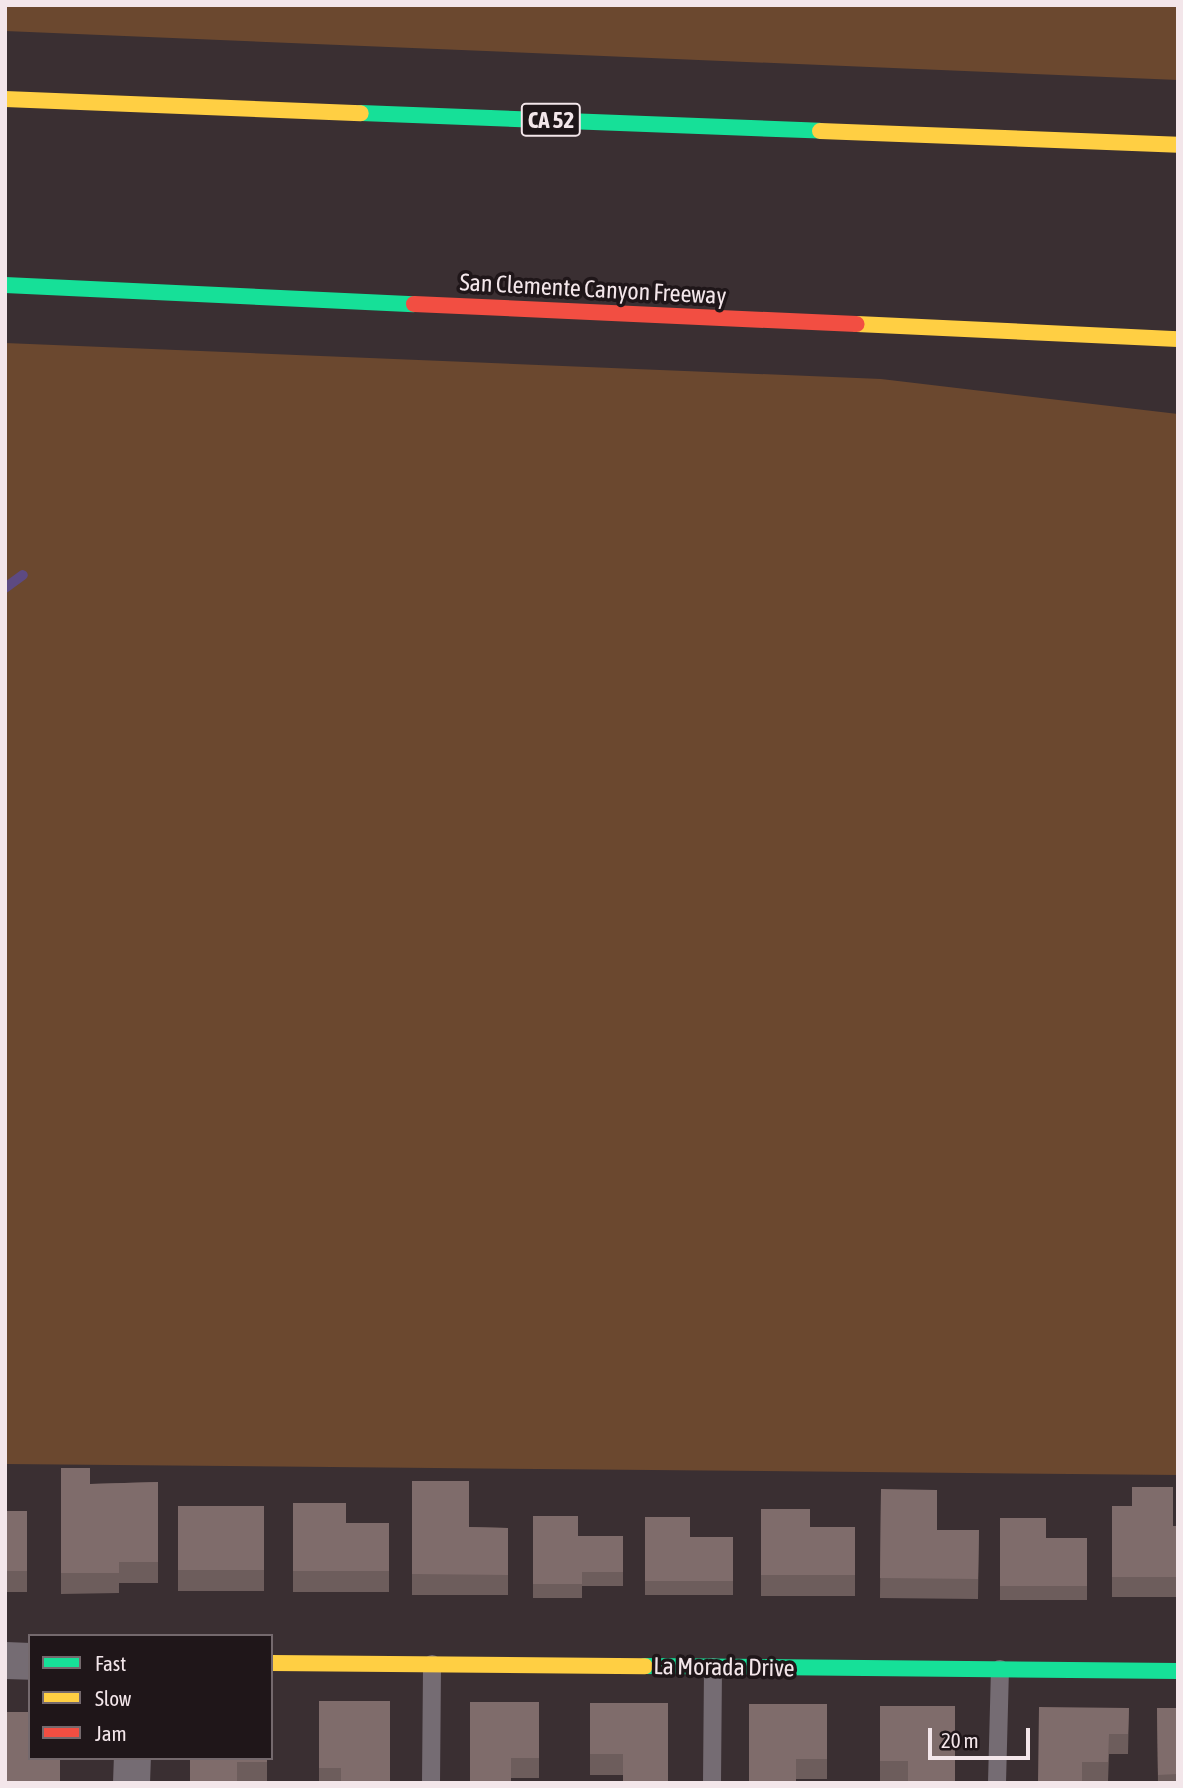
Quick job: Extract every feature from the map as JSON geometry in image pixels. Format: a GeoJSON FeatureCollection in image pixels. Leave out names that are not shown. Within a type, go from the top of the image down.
{"type":"FeatureCollection","features":[{"type":"Feature","properties":{"kind":"main road","name":"CA 52"},"geometry":{"type":"LineString","coordinates":[[5,99],[1178,145]]}},
{"type":"Feature","properties":{"kind":"main road"},"geometry":{"type":"LineString","coordinates":[[1097,141],[1178,138]]}},
{"type":"Feature","properties":{"kind":"main road","name":"San Clemente Canyon Freeway"},"geometry":{"type":"LineString","coordinates":[[5,285],[1178,339]]}},
{"type":"Feature","properties":{"kind":"main road"},"geometry":{"type":"LineString","coordinates":[[1091,335],[1178,349]]}},
{"type":"Feature","properties":{"kind":"main road","name":"La Morada Drive"},"geometry":{"type":"LineString","coordinates":[[273,1663],[1178,1671]]}},
{"type":"Feature","properties":{"kind":"street"},"geometry":{"type":"LineString","coordinates":[[5,1660],[28,1661]]}},
{"type":"Feature","properties":{"kind":"street"},"geometry":{"type":"LineString","coordinates":[[131,1783],[132,1760]]}},
{"type":"Feature","properties":{"kind":"lane"},"geometry":{"type":"LineString","coordinates":[[430,1783],[432,1664]]}},
{"type":"Feature","properties":{"kind":"lane"},"geometry":{"type":"LineString","coordinates":[[712,1783],[713,1667]]}},
{"type":"Feature","properties":{"kind":"lane"},"geometry":{"type":"LineString","coordinates":[[997,1783],[1000,1670]]}},
{"type":"Feature","properties":{"kind":"shaded area"},"geometry":{"type":"Polygon","coordinates":[[[5,5],[1178,5],[1178,80],[5,31],[5,5]]]}},
{"type":"Feature","properties":{"kind":"shaded area"},"geometry":{"type":"Polygon","coordinates":[[[5,343],[881,379],[1178,414],[1178,1475],[5,1464],[5,343]]]}},
{"type":"Feature","properties":{"kind":"building"},"geometry":{"type":"Polygon","coordinates":[[[61,1468],[90,1468],[90,1484],[158,1482],[158,1562],[119,1562],[119,1573],[61,1573],[61,1468]]]}},
{"type":"Feature","properties":{"kind":"building"},"geometry":{"type":"Polygon","coordinates":[[[412,1481],[469,1481],[469,1527],[508,1528],[508,1575],[412,1574],[412,1481]]]}},
{"type":"Feature","properties":{"kind":"building"},"geometry":{"type":"Polygon","coordinates":[[[1132,1487],[1173,1487],[1173,1526],[1178,1526],[1178,1577],[1112,1577],[1112,1506],[1132,1506],[1132,1487]]]}},
{"type":"Feature","properties":{"kind":"building"},"geometry":{"type":"Polygon","coordinates":[[[881,1489],[937,1490],[937,1530],[979,1530],[978,1579],[880,1578],[881,1489]]]}},
{"type":"Feature","properties":{"kind":"building"},"geometry":{"type":"Polygon","coordinates":[[[293,1503],[346,1503],[346,1523],[389,1523],[389,1571],[293,1571],[293,1503]]]}},
{"type":"Feature","properties":{"kind":"building"},"geometry":{"type":"Polygon","coordinates":[[[178,1506],[264,1506],[264,1570],[178,1570],[178,1506]]]}},
{"type":"Feature","properties":{"kind":"building"},"geometry":{"type":"Polygon","coordinates":[[[761,1509],[810,1509],[810,1527],[855,1527],[855,1575],[761,1575],[761,1509]]]}},
{"type":"Feature","properties":{"kind":"building"},"geometry":{"type":"Polygon","coordinates":[[[5,1511],[27,1511],[27,1571],[5,1571],[5,1511]]]}},
{"type":"Feature","properties":{"kind":"building"},"geometry":{"type":"Polygon","coordinates":[[[533,1516],[578,1516],[578,1536],[623,1536],[623,1572],[582,1572],[582,1584],[533,1584],[533,1516]]]}},
{"type":"Feature","properties":{"kind":"building"},"geometry":{"type":"Polygon","coordinates":[[[645,1517],[690,1517],[690,1537],[733,1537],[733,1581],[645,1581],[645,1517]]]}},
{"type":"Feature","properties":{"kind":"building"},"geometry":{"type":"Polygon","coordinates":[[[1000,1518],[1046,1518],[1046,1538],[1087,1538],[1087,1586],[1000,1586],[1000,1518]]]}},
{"type":"Feature","properties":{"kind":"building"},"geometry":{"type":"Polygon","coordinates":[[[319,1701],[390,1701],[390,1783],[341,1783],[341,1768],[319,1768],[319,1701]]]}},
{"type":"Feature","properties":{"kind":"building"},"geometry":{"type":"Polygon","coordinates":[[[470,1702],[539,1702],[539,1758],[511,1758],[511,1783],[470,1783],[470,1702]]]}},
{"type":"Feature","properties":{"kind":"building"},"geometry":{"type":"Polygon","coordinates":[[[590,1703],[668,1703],[668,1783],[623,1783],[623,1754],[590,1754],[590,1703]]]}},
{"type":"Feature","properties":{"kind":"building"},"geometry":{"type":"Polygon","coordinates":[[[749,1704],[827,1704],[827,1759],[796,1759],[796,1783],[749,1783],[749,1704]]]}},
{"type":"Feature","properties":{"kind":"building"},"geometry":{"type":"Polygon","coordinates":[[[880,1706],[955,1706],[955,1783],[908,1783],[908,1761],[880,1761],[880,1706]]]}},
{"type":"Feature","properties":{"kind":"building"},"geometry":{"type":"Polygon","coordinates":[[[1039,1707],[1129,1708],[1128,1734],[1109,1734],[1108,1762],[1082,1762],[1082,1783],[1038,1783],[1039,1707]]]}},
{"type":"Feature","properties":{"kind":"building"},"geometry":{"type":"Polygon","coordinates":[[[1157,1708],[1178,1708],[1178,1774],[1158,1775],[1157,1708]]]}},
{"type":"Feature","properties":{"kind":"building"},"geometry":{"type":"Polygon","coordinates":[[[5,1712],[28,1712],[28,1760],[60,1760],[60,1783],[5,1782],[5,1712]]]}},
{"type":"Feature","properties":{"kind":"building"},"geometry":{"type":"Polygon","coordinates":[[[190,1760],[267,1760],[237,1762],[237,1783],[190,1783],[190,1760]]]}},
{"type":"Feature","properties":{"kind":"waterway"},"geometry":{"type":"LineString","coordinates":[[5,588],[23,575]]}},
{"type":"Feature","properties":{"kind":"traffic: fast"},"geometry":{"type":"LineString","coordinates":[[361,113],[820,131]]}},
{"type":"Feature","properties":{"kind":"traffic: fast"},"geometry":{"type":"LineString","coordinates":[[5,285],[414,304]]}},
{"type":"Feature","properties":{"kind":"traffic: fast"},"geometry":{"type":"LineString","coordinates":[[645,1666],[1178,1671]]}},
{"type":"Feature","properties":{"kind":"traffic: slow"},"geometry":{"type":"LineString","coordinates":[[5,99],[361,113]]}},
{"type":"Feature","properties":{"kind":"traffic: slow"},"geometry":{"type":"LineString","coordinates":[[820,131],[1178,145]]}},
{"type":"Feature","properties":{"kind":"traffic: slow"},"geometry":{"type":"LineString","coordinates":[[857,324],[1178,339]]}},
{"type":"Feature","properties":{"kind":"traffic: slow"},"geometry":{"type":"LineString","coordinates":[[273,1663],[645,1666]]}},
{"type":"Feature","properties":{"kind":"traffic: jam"},"geometry":{"type":"LineString","coordinates":[[414,304],[857,324]]}}]}
